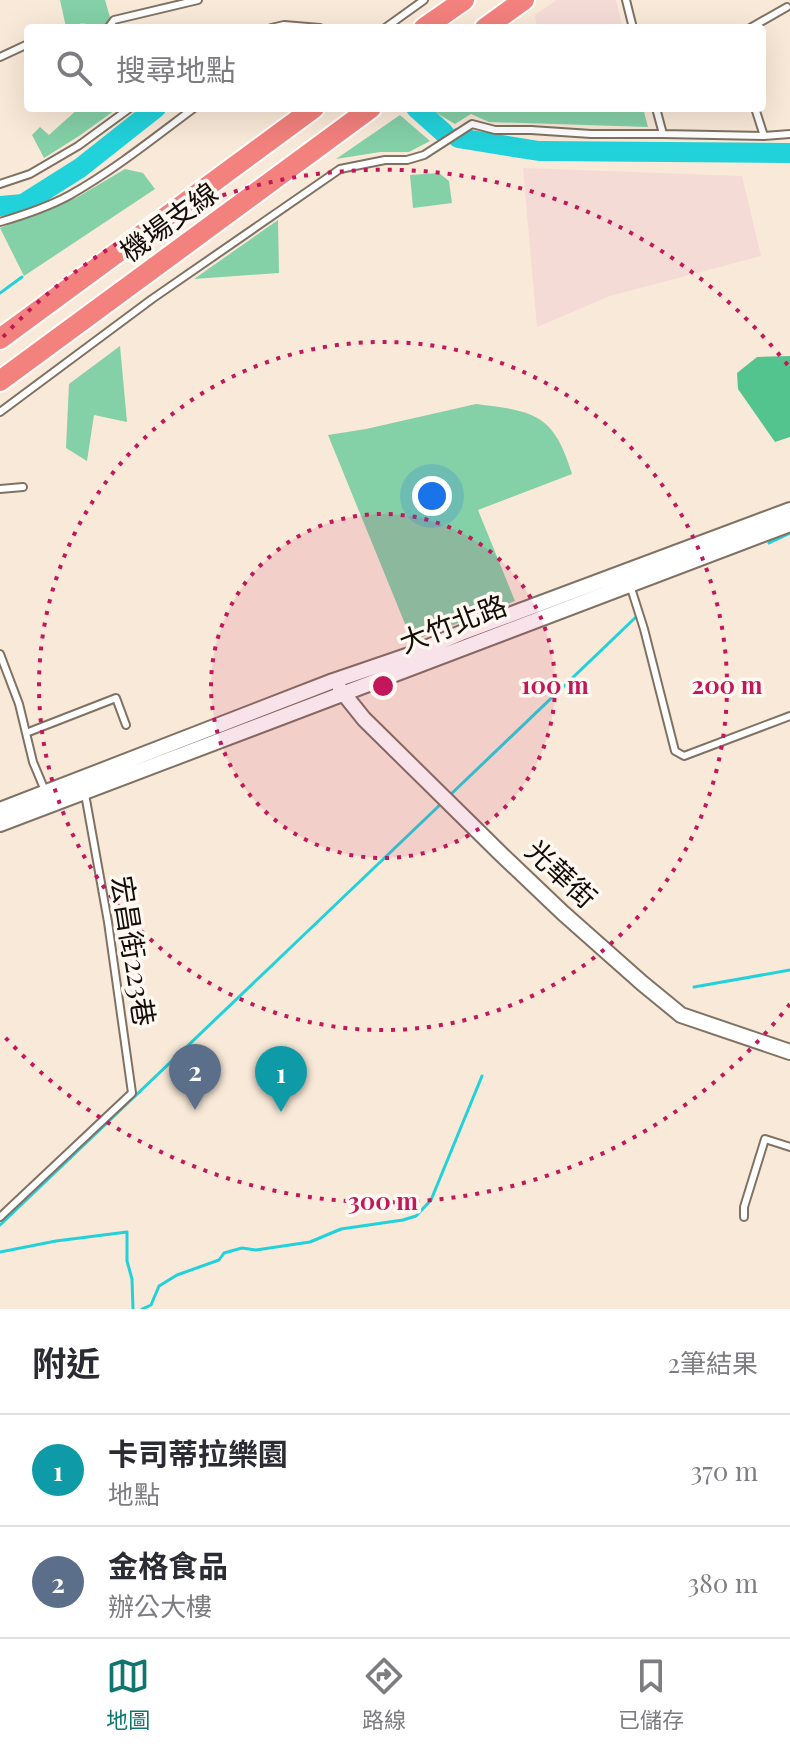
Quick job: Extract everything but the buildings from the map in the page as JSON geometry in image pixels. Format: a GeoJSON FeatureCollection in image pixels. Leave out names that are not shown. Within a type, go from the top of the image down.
{"type":"FeatureCollection","features":[{"type":"Feature","properties":{"kind":"highway"},"geometry":{"type":"LineString","coordinates":[[430,24],[464,0]]}},
{"type":"Feature","properties":{"kind":"highway"},"geometry":{"type":"LineString","coordinates":[[491,24],[524,0]]}},
{"type":"Feature","properties":{"kind":"highway","name":"機場支線"},"geometry":{"type":"LineString","coordinates":[[0,339],[309,112]]}},
{"type":"Feature","properties":{"kind":"highway","name":"機場支線"},"geometry":{"type":"LineString","coordinates":[[0,381],[366,112]]}},
{"type":"Feature","properties":{"kind":"street","name":"大竹北路"},"geometry":{"type":"LineString","coordinates":[[0,824],[83,785],[333,681],[790,510]]}},
{"type":"Feature","properties":{"kind":"street","name":"大竹北路"},"geometry":{"type":"LineString","coordinates":[[0,810],[46,793],[83,785],[343,694],[790,524]]}},
{"type":"Feature","properties":{"kind":"street","name":"光華街"},"geometry":{"type":"LineString","coordinates":[[333,681],[373,729],[491,845],[563,913],[681,1015],[790,1052]]}},
{"type":"Feature","properties":{"kind":"lane"},"geometry":{"type":"LineString","coordinates":[[111,24],[114,20],[198,0]]}},
{"type":"Feature","properties":{"kind":"lane"},"geometry":{"type":"LineString","coordinates":[[391,24],[424,0]]}},
{"type":"Feature","properties":{"kind":"lane"},"geometry":{"type":"LineString","coordinates":[[626,0],[632,24]]}},
{"type":"Feature","properties":{"kind":"lane"},"geometry":{"type":"LineString","coordinates":[[757,24],[787,7]]}},
{"type":"Feature","properties":{"kind":"lane"},"geometry":{"type":"LineString","coordinates":[[0,57],[24,46]]}},
{"type":"Feature","properties":{"kind":"lane"},"geometry":{"type":"LineString","coordinates":[[0,184],[30,174],[78,146],[125,112]]}},
{"type":"Feature","properties":{"kind":"lane"},"geometry":{"type":"LineString","coordinates":[[0,222],[40,208],[79,189],[113,169],[189,112]]}},
{"type":"Feature","properties":{"kind":"lane"},"geometry":{"type":"LineString","coordinates":[[657,112],[663,134]]}},
{"type":"Feature","properties":{"kind":"lane"},"geometry":{"type":"LineString","coordinates":[[756,112],[764,136]]}},
{"type":"Feature","properties":{"kind":"lane"},"geometry":{"type":"LineString","coordinates":[[0,412],[152,299],[340,169],[424,155],[472,124],[495,130],[591,134],[790,134]]}},
{"type":"Feature","properties":{"kind":"lane"},"geometry":{"type":"LineString","coordinates":[[0,489],[23,487]]}},
{"type":"Feature","properties":{"kind":"lane"},"geometry":{"type":"LineString","coordinates":[[630,585],[675,751],[684,756],[790,716]]}},
{"type":"Feature","properties":{"kind":"lane"},"geometry":{"type":"LineString","coordinates":[[0,654],[19,704],[33,762],[46,793]]}},
{"type":"Feature","properties":{"kind":"lane"},"geometry":{"type":"LineString","coordinates":[[26,733],[116,698],[126,725]]}},
{"type":"Feature","properties":{"kind":"lane","name":"宏昌街223巷"},"geometry":{"type":"LineString","coordinates":[[0,1217],[132,1093],[108,922],[83,785]]}},
{"type":"Feature","properties":{"kind":"lane"},"geometry":{"type":"LineString","coordinates":[[744,1217],[744,1207],[765,1139],[790,1147]]}},
{"type":"Feature","properties":{"kind":"shaded area"},"geometry":{"type":"Polygon","coordinates":[[[557,0],[616,0],[622,24],[536,24],[535,15],[557,0]]]}},
{"type":"Feature","properties":{"kind":"shaded area"},"geometry":{"type":"Polygon","coordinates":[[[523,168],[742,176],[761,256],[610,296],[537,327],[523,168]]]}},
{"type":"Feature","properties":{"kind":"green space"},"geometry":{"type":"Polygon","coordinates":[[[60,0],[105,0],[111,21],[107,24],[65,24],[60,0]]]}},
{"type":"Feature","properties":{"kind":"green space"},"geometry":{"type":"Polygon","coordinates":[[[75,112],[112,112],[44,158],[32,135],[40,127],[49,135],[75,112]]]}},
{"type":"Feature","properties":{"kind":"green space"},"geometry":{"type":"Polygon","coordinates":[[[435,112],[644,112],[648,127],[489,122],[471,114],[455,124],[435,112]]]}},
{"type":"Feature","properties":{"kind":"green space"},"geometry":{"type":"Polygon","coordinates":[[[400,115],[430,141],[409,152],[380,152],[336,159],[400,115]]]}},
{"type":"Feature","properties":{"kind":"green space"},"geometry":{"type":"Polygon","coordinates":[[[125,169],[143,173],[155,189],[24,276],[0,228],[76,198],[125,169]]]}},
{"type":"Feature","properties":{"kind":"green space"},"geometry":{"type":"Polygon","coordinates":[[[439,173],[449,181],[452,203],[413,208],[410,175],[439,173]]]}},
{"type":"Feature","properties":{"kind":"green space"},"geometry":{"type":"Polygon","coordinates":[[[278,220],[279,273],[194,279],[278,220]]]}},
{"type":"Feature","properties":{"kind":"green space"},"geometry":{"type":"Polygon","coordinates":[[[120,346],[127,422],[94,415],[87,461],[66,448],[69,384],[120,346]]]}},
{"type":"Feature","properties":{"kind":"green space"},"geometry":{"type":"Polygon","coordinates":[[[790,356],[790,437],[775,442],[738,389],[737,373],[757,357],[790,356]]]}},
{"type":"Feature","properties":{"kind":"green space"},"geometry":{"type":"Polygon","coordinates":[[[476,404],[513,409],[539,419],[558,439],[572,474],[478,510],[515,601],[412,641],[328,435],[476,404]]]}},
{"type":"Feature","properties":{"kind":"waterway"},"geometry":{"type":"LineString","coordinates":[[0,206],[23,204],[80,168],[151,112]]}},
{"type":"Feature","properties":{"kind":"waterway"},"geometry":{"type":"LineString","coordinates":[[420,112],[444,133]]}},
{"type":"Feature","properties":{"kind":"waterway"},"geometry":{"type":"LineString","coordinates":[[458,138],[539,151],[790,153]]}},
{"type":"Feature","properties":{"kind":"waterway"},"geometry":{"type":"LineString","coordinates":[[0,293],[22,277]]}},
{"type":"Feature","properties":{"kind":"waterway"},"geometry":{"type":"LineString","coordinates":[[769,543],[790,533]]}},
{"type":"Feature","properties":{"kind":"waterway"},"geometry":{"type":"LineString","coordinates":[[448,797],[636,617]]}},
{"type":"Feature","properties":{"kind":"waterway"},"geometry":{"type":"LineString","coordinates":[[0,1225],[443,802]]}},
{"type":"Feature","properties":{"kind":"waterway"},"geometry":{"type":"LineString","coordinates":[[694,987],[790,970]]}},
{"type":"Feature","properties":{"kind":"waterway"},"geometry":{"type":"LineString","coordinates":[[142,1309],[151,1305],[159,1286],[177,1275],[219,1260],[224,1253],[242,1248],[256,1250],[310,1242],[341,1229],[416,1216],[431,1200],[482,1076]]}},
{"type":"Feature","properties":{"kind":"waterway"},"geometry":{"type":"LineString","coordinates":[[0,1252],[127,1232],[133,1309]]}},
{"type":"Feature","properties":{"kind":"place","name":"金格食品"},"geometry":{"type":"Point","coordinates":[195,1110]}},
{"type":"Feature","properties":{"kind":"place","name":"卡司蒂拉樂園"},"geometry":{"type":"Point","coordinates":[281,1112]}}]}
